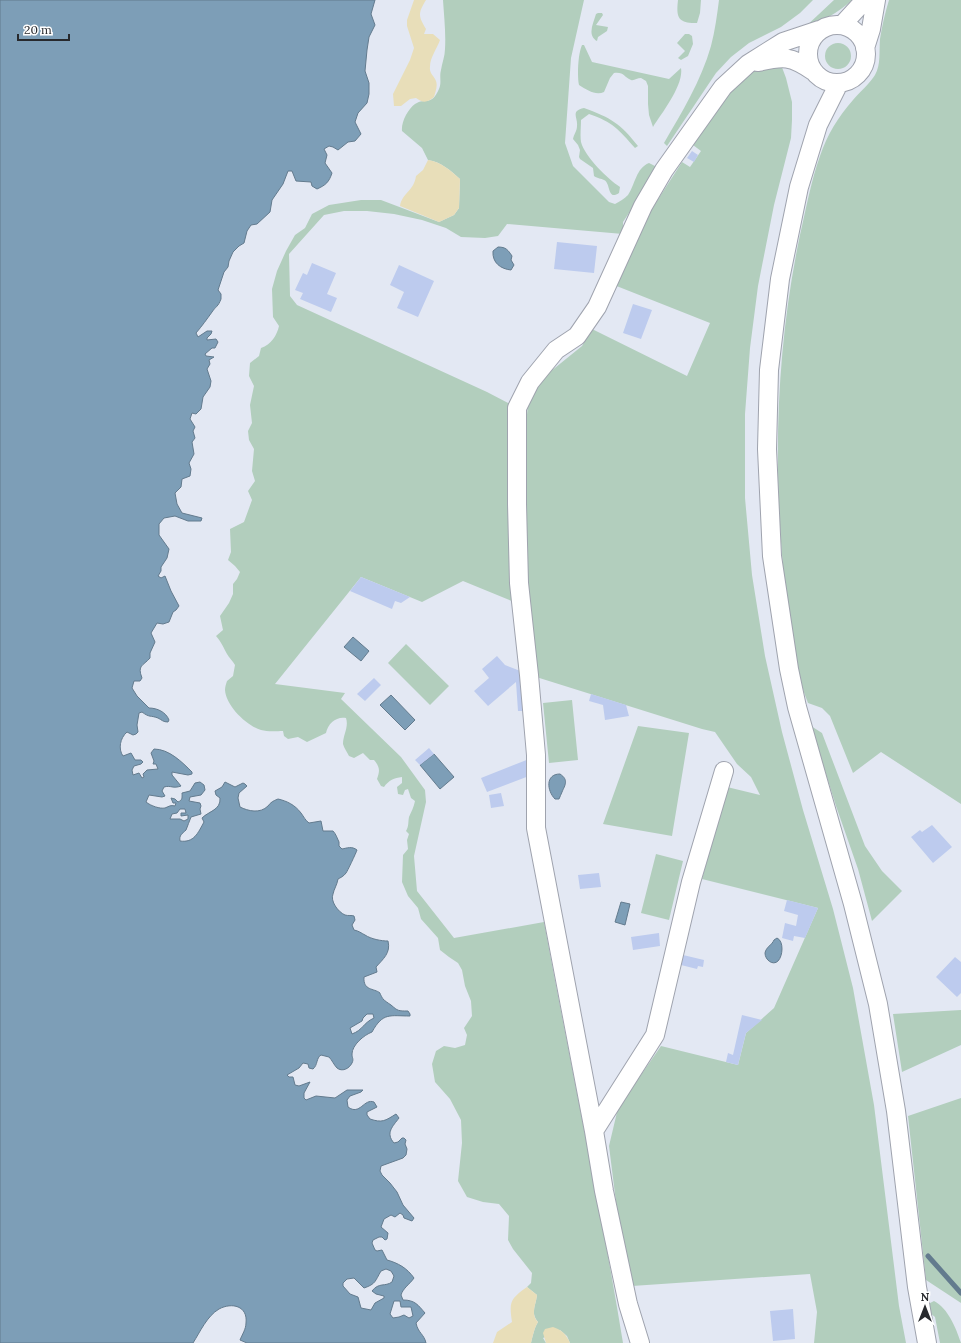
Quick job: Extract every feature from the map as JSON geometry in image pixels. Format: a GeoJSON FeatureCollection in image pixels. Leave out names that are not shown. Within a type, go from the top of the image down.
{"type":"FeatureCollection","features":[{"type":"Feature","properties":{"kind":"street"},"geometry":{"type":"LineString","coordinates":[[842,25],[865,0]]}},
{"type":"Feature","properties":{"kind":"street"},"geometry":{"type":"LineString","coordinates":[[865,48],[871,29],[876,0]]}},
{"type":"Feature","properties":{"kind":"street"},"geometry":{"type":"LineString","coordinates":[[640,1343],[628,1304],[604,1191],[594,1131],[536,828],[536,755],[519,583],[517,504],[518,408],[530,382],[556,350],[577,336],[597,307],[643,206],[664,170],[723,87],[748,64],[783,42],[834,25],[842,25],[857,33],[865,48],[866,58],[863,67],[857,75],[849,80],[825,78],[802,63],[780,57],[748,64]]}},
{"type":"Feature","properties":{"kind":"street"},"geometry":{"type":"LineString","coordinates":[[819,30],[813,36],[807,54],[809,63],[825,78]]}},
{"type":"Feature","properties":{"kind":"street"},"geometry":{"type":"LineString","coordinates":[[825,78],[818,125],[799,187],[780,279],[770,363],[767,449],[772,556],[789,668],[797,707],[853,904],[878,1004],[896,1111],[917,1287],[927,1343]]}},
{"type":"Feature","properties":{"kind":"street"},"geometry":{"type":"LineString","coordinates":[[594,1131],[655,1036],[691,882],[724,771]]}},
{"type":"Feature","properties":{"kind":"green space"},"geometry":{"type":"Polygon","coordinates":[[[443,0],[584,0],[571,58],[565,143],[573,166],[609,202],[615,204],[628,195],[638,173],[645,165],[649,163],[655,166],[656,172],[623,222],[623,234],[507,224],[498,236],[485,238],[461,237],[446,228],[422,220],[394,214],[367,211],[344,211],[324,215],[289,254],[290,296],[297,305],[487,392],[512,405],[508,454],[508,479],[514,602],[463,581],[422,602],[361,577],[275,684],[345,693],[341,699],[401,757],[425,790],[426,802],[414,856],[417,891],[454,938],[544,922],[595,1185],[623,1343],[570,1343],[567,1336],[560,1330],[543,1338],[546,1343],[531,1343],[538,1322],[534,1315],[537,1295],[527,1287],[531,1283],[532,1273],[513,1249],[508,1240],[509,1216],[499,1204],[483,1202],[467,1197],[458,1181],[462,1143],[461,1120],[450,1099],[435,1082],[432,1064],[436,1051],[444,1046],[455,1048],[465,1045],[467,1035],[464,1028],[472,1016],[471,1001],[465,986],[462,970],[458,963],[440,950],[438,938],[421,919],[418,908],[408,896],[402,882],[403,855],[408,849],[407,840],[409,834],[406,831],[415,801],[411,798],[408,789],[405,790],[403,795],[398,794],[397,787],[402,783],[402,777],[392,780],[384,787],[381,786],[377,779],[379,771],[378,767],[374,760],[370,760],[363,753],[354,758],[349,756],[343,744],[347,725],[346,718],[336,719],[331,723],[326,733],[307,742],[298,737],[288,739],[284,736],[283,731],[264,731],[255,728],[244,720],[233,709],[226,696],[226,684],[227,681],[233,676],[235,665],[216,636],[223,630],[220,616],[229,603],[233,594],[233,584],[240,572],[228,560],[231,552],[230,529],[244,522],[252,500],[248,491],[255,481],[252,471],[254,449],[249,440],[248,431],[252,423],[250,405],[254,386],[249,376],[250,363],[259,356],[261,348],[268,345],[273,339],[278,329],[279,326],[273,317],[272,289],[277,271],[295,235],[305,228],[312,214],[329,205],[361,200],[381,200],[439,222],[454,215],[459,208],[460,179],[441,165],[428,160],[422,148],[402,131],[404,120],[410,109],[419,102],[431,100],[436,95],[440,86],[440,73],[445,54],[443,0]]]}},
{"type":"Feature","properties":{"kind":"green space"},"geometry":{"type":"Polygon","coordinates":[[[678,0],[701,0],[700,13],[697,23],[686,22],[680,18],[677,11],[678,0]]]}},
{"type":"Feature","properties":{"kind":"green space"},"geometry":{"type":"Polygon","coordinates":[[[719,0],[813,0],[800,13],[781,27],[749,43],[731,57],[716,73],[667,146],[664,143],[678,120],[707,59],[714,35],[719,0]]]}},
{"type":"Feature","properties":{"kind":"green space"},"geometry":{"type":"Polygon","coordinates":[[[834,0],[852,0],[829,17],[803,29],[834,0]]]}},
{"type":"Feature","properties":{"kind":"green space"},"geometry":{"type":"Polygon","coordinates":[[[889,0],[961,0],[961,804],[881,752],[853,773],[830,716],[822,708],[808,703],[802,687],[794,654],[786,601],[780,525],[778,442],[782,359],[792,276],[809,195],[820,156],[826,141],[842,113],[871,81],[877,71],[880,39],[889,0]]]}},
{"type":"Feature","properties":{"kind":"green space"},"geometry":{"type":"Polygon","coordinates":[[[602,13],[603,15],[596,25],[608,27],[607,31],[598,37],[597,41],[592,36],[591,32],[596,14],[602,13]]]}},
{"type":"Feature","properties":{"kind":"green space"},"geometry":{"type":"Polygon","coordinates":[[[685,34],[692,36],[693,44],[688,56],[681,60],[678,58],[685,51],[677,43],[685,34]]]}},
{"type":"Feature","properties":{"kind":"green space"},"geometry":{"type":"Polygon","coordinates":[[[838,43],[847,47],[851,56],[847,65],[838,69],[829,65],[825,56],[829,47],[838,43]]]}},
{"type":"Feature","properties":{"kind":"green space"},"geometry":{"type":"Polygon","coordinates":[[[582,45],[584,45],[592,62],[669,79],[681,68],[681,75],[676,90],[667,107],[653,127],[649,115],[648,86],[646,81],[641,78],[631,80],[622,74],[614,73],[610,78],[604,92],[601,93],[592,92],[579,85],[578,65],[582,45]]]}},
{"type":"Feature","properties":{"kind":"green space"},"geometry":{"type":"Polygon","coordinates":[[[780,62],[792,102],[791,138],[774,205],[758,286],[750,348],[745,414],[745,498],[752,575],[765,656],[782,732],[803,810],[833,909],[853,988],[874,1105],[899,1306],[906,1343],[814,1343],[817,1312],[810,1274],[632,1286],[616,1202],[609,1146],[618,1108],[661,1046],[738,1065],[746,1033],[774,1008],[818,908],[702,879],[727,787],[760,795],[751,777],[737,764],[715,732],[533,676],[523,498],[525,435],[528,404],[540,380],[582,346],[592,329],[687,376],[710,323],[614,285],[639,229],[682,162],[690,167],[701,151],[693,145],[719,106],[734,88],[751,73],[765,66],[780,62]]]}},
{"type":"Feature","properties":{"kind":"green space"},"geometry":{"type":"Polygon","coordinates":[[[584,108],[614,122],[626,132],[638,146],[635,148],[615,127],[604,120],[589,114],[581,120],[581,142],[583,148],[592,161],[609,179],[620,187],[619,193],[615,195],[611,193],[608,184],[603,179],[594,176],[593,168],[579,157],[580,150],[573,139],[577,128],[576,113],[580,109],[584,108]]]}},
{"type":"Feature","properties":{"kind":"green space"},"geometry":{"type":"Polygon","coordinates":[[[406,644],[449,686],[430,705],[388,663],[406,644]]]}},
{"type":"Feature","properties":{"kind":"green space"},"geometry":{"type":"Polygon","coordinates":[[[572,700],[578,760],[549,763],[543,703],[572,700]]]}},
{"type":"Feature","properties":{"kind":"green space"},"geometry":{"type":"Polygon","coordinates":[[[638,726],[689,733],[672,836],[603,824],[638,726]]]}},
{"type":"Feature","properties":{"kind":"green space"},"geometry":{"type":"Polygon","coordinates":[[[811,726],[822,733],[865,846],[882,871],[902,891],[872,921],[858,869],[836,806],[811,726]]]}},
{"type":"Feature","properties":{"kind":"green space"},"geometry":{"type":"Polygon","coordinates":[[[656,854],[683,861],[669,920],[641,913],[656,854]]]}},
{"type":"Feature","properties":{"kind":"green space"},"geometry":{"type":"Polygon","coordinates":[[[961,1010],[961,1045],[902,1072],[893,1014],[961,1010]]]}},
{"type":"Feature","properties":{"kind":"green space"},"geometry":{"type":"Polygon","coordinates":[[[961,1098],[961,1303],[926,1280],[908,1116],[961,1098]]]}},
{"type":"Feature","properties":{"kind":"green space"},"geometry":{"type":"Polygon","coordinates":[[[934,1301],[947,1313],[954,1325],[961,1343],[940,1343],[935,1317],[929,1312],[928,1304],[934,1301]]]}},
{"type":"Feature","properties":{"kind":"sand"},"geometry":{"type":"Polygon","coordinates":[[[414,0],[426,0],[420,11],[420,18],[426,29],[424,34],[433,34],[440,40],[430,63],[431,73],[437,85],[434,97],[427,101],[421,101],[416,98],[410,99],[401,106],[394,106],[393,94],[410,60],[414,48],[407,26],[407,20],[414,0]]]}},
{"type":"Feature","properties":{"kind":"sand"},"geometry":{"type":"Polygon","coordinates":[[[428,160],[441,165],[460,179],[459,208],[454,215],[439,222],[400,206],[403,198],[413,185],[416,176],[423,170],[428,160]]]}},
{"type":"Feature","properties":{"kind":"sand"},"geometry":{"type":"Polygon","coordinates":[[[527,1287],[537,1295],[534,1316],[538,1322],[531,1343],[493,1343],[497,1332],[512,1322],[511,1305],[514,1298],[527,1287]]]}},
{"type":"Feature","properties":{"kind":"sand"},"geometry":{"type":"Polygon","coordinates":[[[553,1327],[563,1333],[570,1343],[546,1343],[543,1333],[545,1329],[553,1327]]]}},
{"type":"Feature","properties":{"kind":"water"},"geometry":{"type":"Polygon","coordinates":[[[0,0],[375,0],[371,14],[375,25],[369,37],[365,71],[369,83],[369,94],[367,103],[358,113],[355,122],[361,134],[355,141],[348,142],[338,150],[329,146],[324,149],[327,155],[325,163],[332,173],[327,183],[320,188],[317,189],[312,186],[311,182],[296,181],[292,171],[288,171],[283,184],[272,200],[270,212],[257,224],[251,225],[247,231],[244,243],[233,252],[218,290],[221,294],[220,302],[196,333],[198,337],[207,331],[212,331],[207,340],[216,339],[218,342],[215,348],[212,348],[205,354],[206,356],[214,357],[209,360],[210,364],[207,369],[211,381],[210,387],[203,397],[201,409],[196,414],[192,413],[190,419],[195,427],[193,431],[195,438],[192,442],[194,454],[189,463],[191,469],[190,476],[182,479],[181,487],[175,493],[177,504],[182,513],[202,518],[201,521],[188,521],[175,516],[164,518],[159,524],[159,535],[169,549],[167,558],[161,567],[161,571],[158,576],[161,578],[165,576],[179,606],[173,612],[169,622],[163,624],[157,623],[151,633],[155,642],[150,653],[150,658],[140,668],[142,678],[140,681],[134,681],[132,688],[137,696],[149,708],[161,711],[168,717],[169,720],[168,722],[165,722],[142,712],[139,713],[137,725],[138,732],[133,735],[127,732],[121,740],[120,747],[123,756],[131,753],[135,760],[141,760],[143,762],[134,766],[132,770],[133,775],[139,773],[142,778],[144,777],[143,774],[147,770],[158,769],[156,764],[153,764],[154,761],[151,753],[154,749],[165,751],[180,760],[192,772],[192,774],[188,775],[172,772],[172,775],[181,786],[164,787],[162,791],[165,796],[162,797],[149,795],[146,802],[153,806],[165,808],[175,806],[176,803],[173,803],[171,798],[178,802],[182,797],[182,793],[190,791],[195,783],[200,782],[204,785],[205,790],[201,795],[190,797],[189,801],[200,803],[201,814],[191,817],[186,830],[180,836],[180,841],[192,839],[204,822],[202,818],[217,808],[220,798],[216,795],[215,791],[222,787],[225,782],[235,787],[243,783],[247,786],[239,793],[238,798],[240,807],[250,811],[258,811],[265,809],[272,802],[278,799],[285,801],[296,808],[309,823],[321,821],[323,831],[333,831],[339,842],[339,846],[342,849],[351,848],[357,850],[346,873],[338,879],[332,897],[335,906],[342,914],[354,916],[355,920],[352,925],[354,930],[359,931],[373,939],[388,941],[389,945],[387,952],[376,967],[377,972],[364,977],[364,982],[367,987],[378,991],[383,999],[398,1010],[408,1011],[410,1016],[388,1016],[380,1021],[372,1032],[356,1044],[352,1054],[352,1063],[345,1069],[339,1069],[329,1057],[321,1055],[313,1069],[309,1068],[308,1064],[303,1063],[299,1068],[287,1075],[289,1077],[293,1077],[295,1085],[299,1086],[310,1082],[304,1093],[304,1098],[306,1100],[316,1096],[335,1098],[347,1090],[363,1090],[350,1096],[347,1100],[348,1107],[356,1109],[371,1101],[374,1102],[377,1107],[367,1112],[370,1119],[383,1121],[396,1114],[399,1118],[391,1130],[390,1136],[394,1143],[398,1142],[402,1138],[406,1140],[406,1155],[403,1158],[381,1166],[380,1171],[397,1192],[403,1205],[414,1218],[412,1221],[404,1218],[400,1213],[395,1217],[391,1215],[384,1219],[381,1227],[388,1233],[387,1239],[385,1240],[382,1237],[379,1237],[373,1240],[372,1243],[375,1250],[382,1250],[387,1260],[402,1266],[414,1278],[403,1290],[401,1295],[403,1300],[413,1302],[425,1313],[416,1323],[426,1343],[247,1343],[240,1340],[245,1330],[246,1317],[242,1309],[229,1306],[219,1309],[211,1316],[204,1324],[193,1343],[0,1343],[0,0]],[[180,809],[177,813],[172,814],[170,819],[180,819],[184,821],[188,819],[188,815],[181,816],[181,813],[186,813],[185,809],[180,809]],[[367,1014],[362,1021],[350,1028],[352,1034],[359,1031],[367,1022],[374,1018],[373,1014],[367,1014]],[[386,1269],[381,1271],[373,1284],[368,1287],[364,1288],[354,1278],[347,1279],[343,1283],[343,1286],[350,1294],[358,1297],[361,1308],[371,1310],[375,1303],[384,1298],[384,1296],[376,1294],[372,1291],[377,1286],[392,1282],[394,1276],[391,1271],[386,1269]],[[394,1301],[390,1314],[393,1318],[404,1315],[409,1318],[413,1316],[411,1307],[401,1307],[400,1301],[394,1301]]]}},
{"type":"Feature","properties":{"kind":"water"},"geometry":{"type":"Polygon","coordinates":[[[498,247],[506,249],[512,256],[511,260],[514,265],[511,270],[501,267],[494,259],[493,251],[498,247]]]}},
{"type":"Feature","properties":{"kind":"water"},"geometry":{"type":"Polygon","coordinates":[[[353,637],[369,651],[361,661],[344,647],[353,637]]]}},
{"type":"Feature","properties":{"kind":"water"},"geometry":{"type":"Polygon","coordinates":[[[391,695],[415,720],[405,730],[380,705],[391,695]]]}},
{"type":"Feature","properties":{"kind":"water"},"geometry":{"type":"Polygon","coordinates":[[[434,754],[454,777],[440,789],[420,765],[434,754]]]}},
{"type":"Feature","properties":{"kind":"water"},"geometry":{"type":"Polygon","coordinates":[[[560,774],[565,778],[566,783],[559,799],[555,799],[550,792],[549,784],[552,777],[560,774]]]}},
{"type":"Feature","properties":{"kind":"water"},"geometry":{"type":"Polygon","coordinates":[[[621,902],[630,904],[625,925],[615,922],[621,902]]]}},
{"type":"Feature","properties":{"kind":"water"},"geometry":{"type":"Polygon","coordinates":[[[777,938],[781,942],[782,952],[780,959],[772,963],[766,958],[765,953],[777,938]]]}},
{"type":"Feature","properties":{"kind":"building"},"geometry":{"type":"Polygon","coordinates":[[[692,151],[698,155],[694,162],[687,158],[692,151]]]}},
{"type":"Feature","properties":{"kind":"building"},"geometry":{"type":"Polygon","coordinates":[[[557,242],[597,246],[594,273],[554,269],[557,242]]]}},
{"type":"Feature","properties":{"kind":"building"},"geometry":{"type":"Polygon","coordinates":[[[312,263],[336,273],[327,294],[337,298],[331,312],[300,299],[303,293],[295,290],[303,273],[307,275],[312,263]]]}},
{"type":"Feature","properties":{"kind":"building"},"geometry":{"type":"Polygon","coordinates":[[[399,265],[434,281],[418,317],[397,308],[404,292],[390,285],[399,265]]]}},
{"type":"Feature","properties":{"kind":"building"},"geometry":{"type":"Polygon","coordinates":[[[633,304],[652,310],[641,339],[623,333],[633,304]]]}},
{"type":"Feature","properties":{"kind":"building"},"geometry":{"type":"Polygon","coordinates":[[[361,577],[410,597],[401,603],[395,601],[392,609],[350,591],[361,577]]]}},
{"type":"Feature","properties":{"kind":"building"},"geometry":{"type":"Polygon","coordinates":[[[497,656],[505,665],[523,672],[526,711],[518,711],[516,682],[488,706],[474,691],[489,678],[482,669],[497,656]]]}},
{"type":"Feature","properties":{"kind":"building"},"geometry":{"type":"Polygon","coordinates":[[[374,678],[381,685],[365,701],[357,694],[374,678]]]}},
{"type":"Feature","properties":{"kind":"building"},"geometry":{"type":"Polygon","coordinates":[[[591,694],[626,705],[629,716],[605,720],[603,705],[589,701],[591,694]]]}},
{"type":"Feature","properties":{"kind":"building"},"geometry":{"type":"Polygon","coordinates":[[[429,748],[434,754],[420,765],[415,760],[429,748]]]}},
{"type":"Feature","properties":{"kind":"building"},"geometry":{"type":"Polygon","coordinates":[[[529,759],[529,776],[487,792],[481,778],[529,759]]]}},
{"type":"Feature","properties":{"kind":"building"},"geometry":{"type":"Polygon","coordinates":[[[501,793],[504,806],[491,808],[489,795],[501,793]]]}},
{"type":"Feature","properties":{"kind":"building"},"geometry":{"type":"Polygon","coordinates":[[[932,825],[952,847],[933,863],[911,837],[920,830],[922,832],[932,825]]]}},
{"type":"Feature","properties":{"kind":"building"},"geometry":{"type":"Polygon","coordinates":[[[599,873],[601,887],[580,889],[578,875],[599,873]]]}},
{"type":"Feature","properties":{"kind":"building"},"geometry":{"type":"Polygon","coordinates":[[[787,900],[818,908],[805,938],[794,936],[793,941],[782,938],[785,923],[796,926],[798,915],[784,911],[787,900]]]}},
{"type":"Feature","properties":{"kind":"building"},"geometry":{"type":"Polygon","coordinates":[[[659,933],[660,946],[633,950],[631,937],[659,933]]]}},
{"type":"Feature","properties":{"kind":"building"},"geometry":{"type":"Polygon","coordinates":[[[683,955],[704,960],[703,967],[698,966],[697,969],[681,965],[683,955]]]}},
{"type":"Feature","properties":{"kind":"building"},"geometry":{"type":"Polygon","coordinates":[[[955,957],[961,962],[961,993],[957,997],[936,977],[955,957]]]}},
{"type":"Feature","properties":{"kind":"building"},"geometry":{"type":"Polygon","coordinates":[[[742,1015],[762,1020],[746,1033],[738,1065],[726,1062],[728,1053],[733,1055],[742,1015]]]}},
{"type":"Feature","properties":{"kind":"building"},"geometry":{"type":"Polygon","coordinates":[[[793,1309],[795,1339],[773,1341],[770,1311],[793,1309]]]}},
{"type":"Feature","properties":{"kind":"waterway"},"geometry":{"type":"LineString","coordinates":[[928,1256],[961,1293]]}}]}
